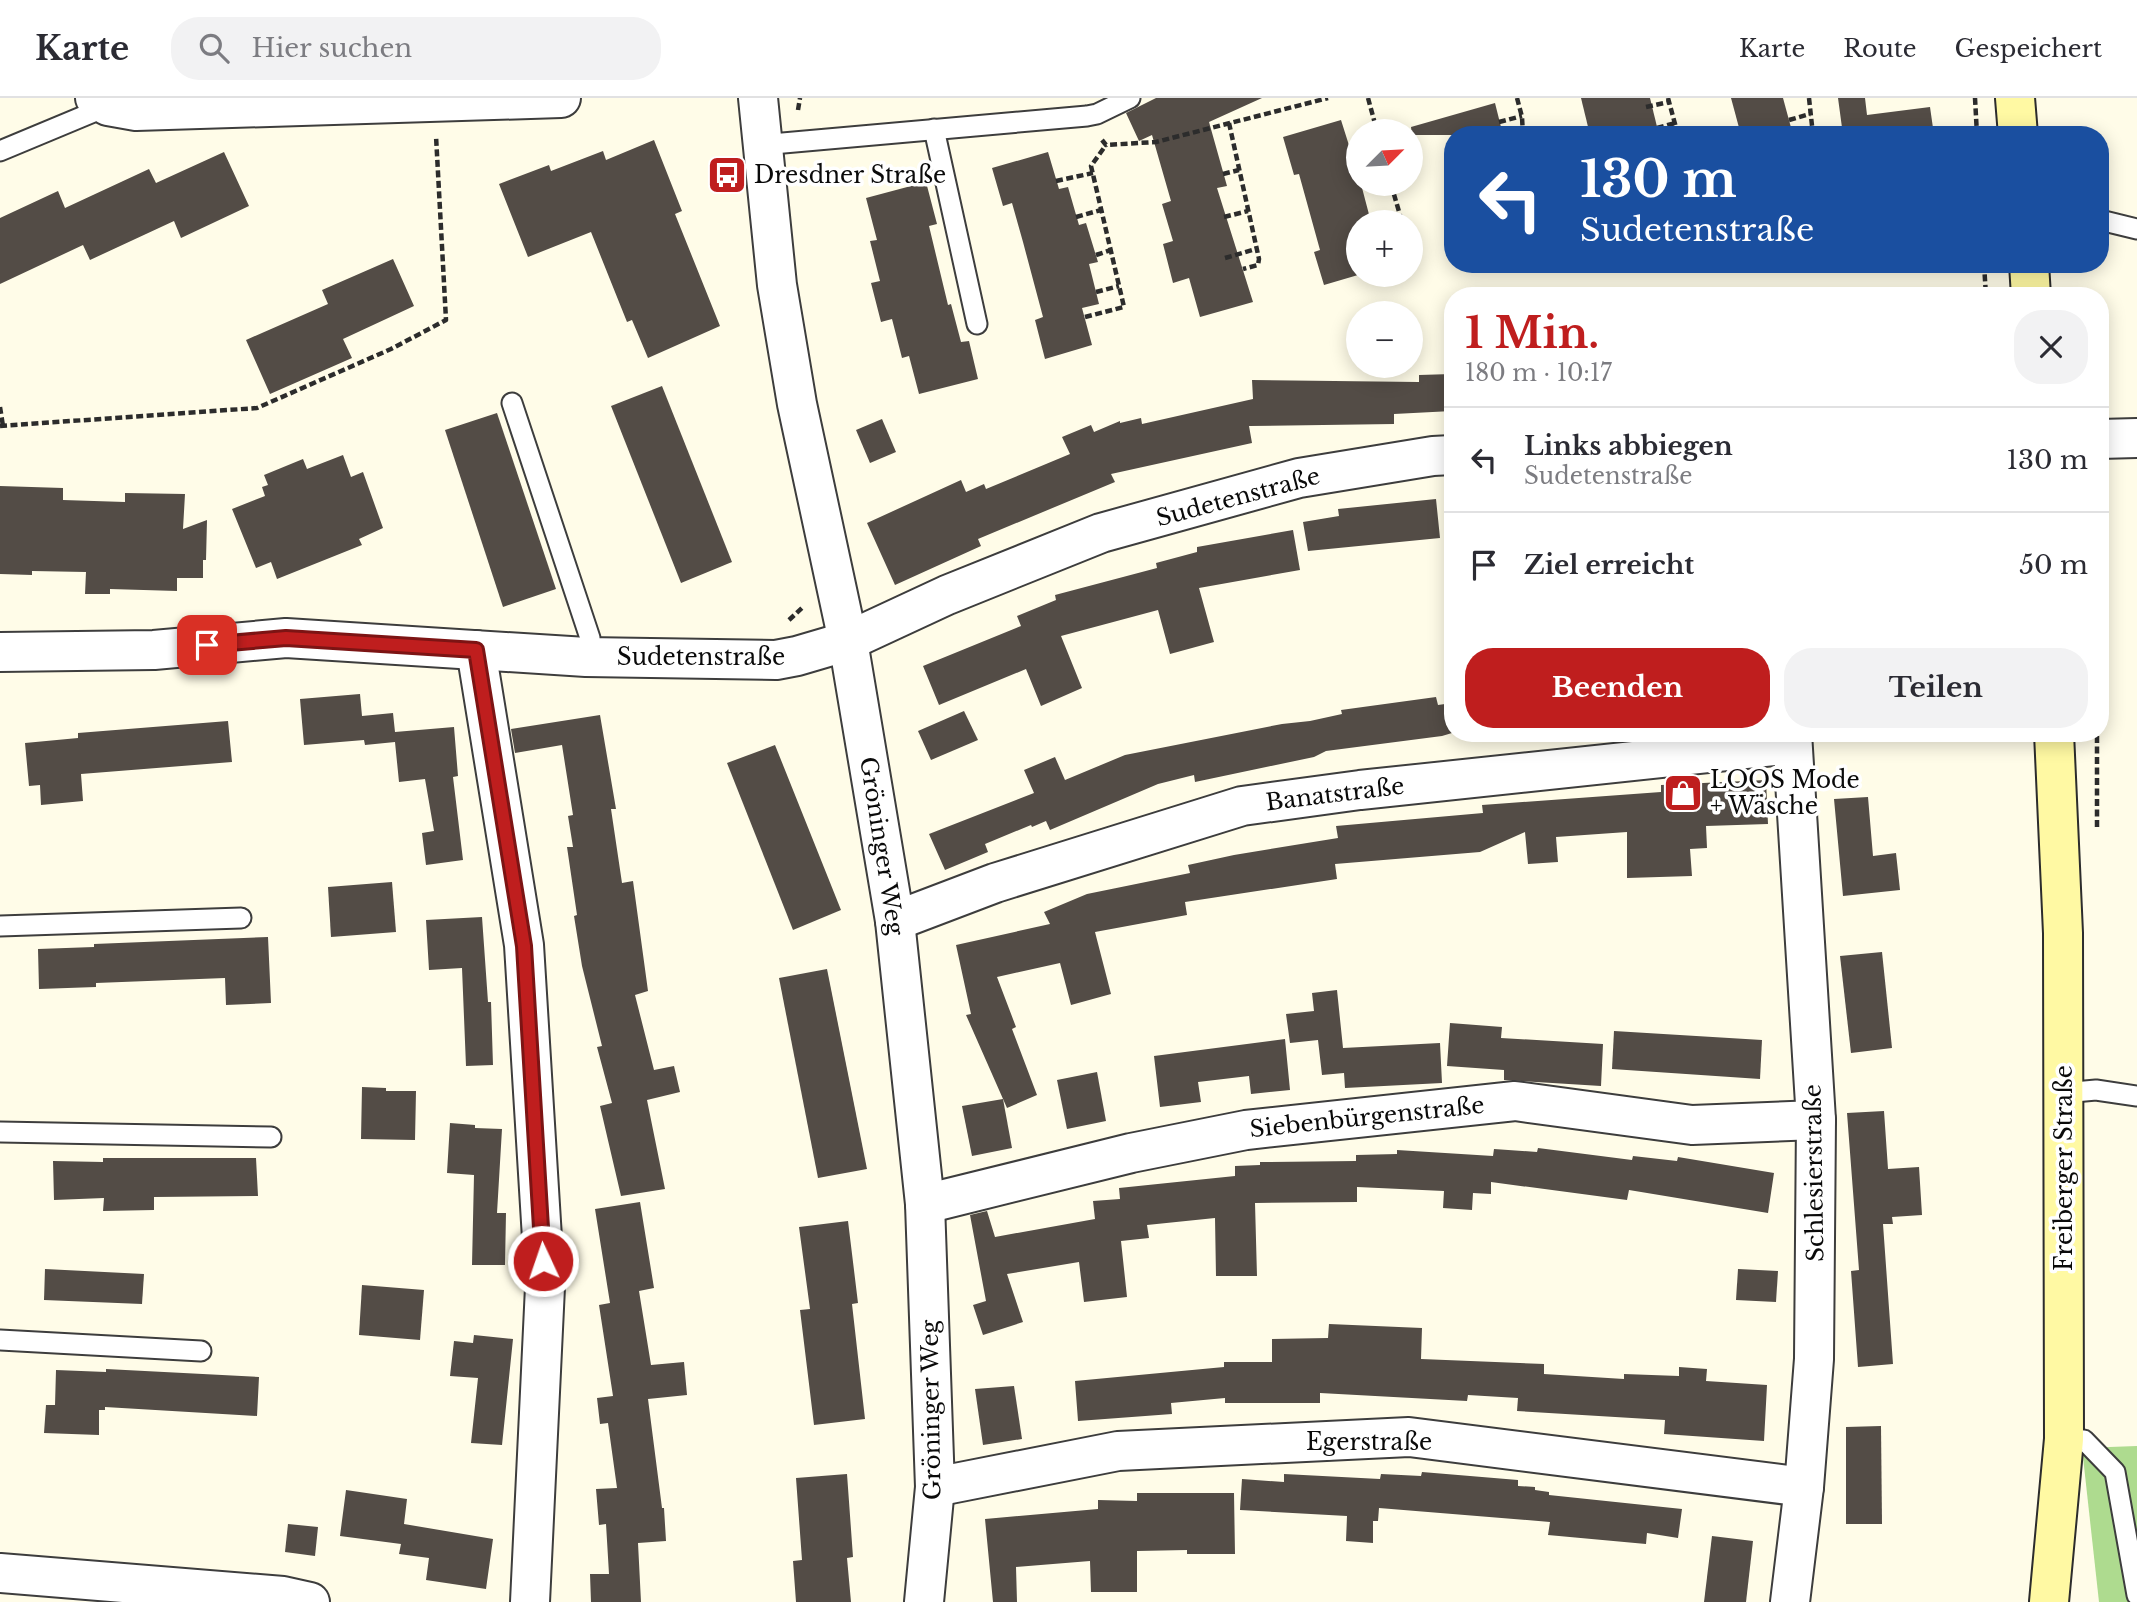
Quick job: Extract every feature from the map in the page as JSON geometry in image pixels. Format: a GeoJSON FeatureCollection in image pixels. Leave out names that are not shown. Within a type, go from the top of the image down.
{"type":"FeatureCollection","features":[{"type":"Feature","properties":{"kind":"main road"},"geometry":{"type":"LineString","coordinates":[[2015,98],[2017,126]]}},
{"type":"Feature","properties":{"kind":"main road","name":"Freiberger Straße"},"geometry":{"type":"LineString","coordinates":[[2049,1602],[2064,1439],[2063,933],[2054,742]]}},
{"type":"Feature","properties":{"kind":"street"},"geometry":{"type":"LineString","coordinates":[[102,102],[136,111],[561,98]]}},
{"type":"Feature","properties":{"kind":"street","name":"Gröninger Weg"},"geometry":{"type":"LineString","coordinates":[[758,98],[777,285],[797,404],[848,640],[895,921],[925,1204],[935,1487],[924,1602]]}},
{"type":"Feature","properties":{"kind":"street"},"geometry":{"type":"LineString","coordinates":[[2109,439],[2137,438]]}},
{"type":"Feature","properties":{"kind":"street","name":"Sudetenstraße"},"geometry":{"type":"LineString","coordinates":[[0,652],[154,650],[286,638],[586,657],[776,660],[848,640],[947,595],[1101,533],[1299,478],[1444,455]]}},
{"type":"Feature","properties":{"kind":"street"},"geometry":{"type":"LineString","coordinates":[[476,650],[524,946],[545,1287],[530,1602]]}},
{"type":"Feature","properties":{"kind":"street","name":"Banatstraße"},"geometry":{"type":"LineString","coordinates":[[895,921],[995,883],[1242,806],[1759,742]]}},
{"type":"Feature","properties":{"kind":"street","name":"Schlesierstraße"},"geometry":{"type":"LineString","coordinates":[[1790,1602],[1804,1487],[1814,1359],[1816,1120],[1792,742]]}},
{"type":"Feature","properties":{"kind":"street","name":"Siebenbürgenstraße"},"geometry":{"type":"LineString","coordinates":[[925,1204],[1131,1153],[1246,1130],[1515,1101],[1692,1125],[1816,1120]]}},
{"type":"Feature","properties":{"kind":"street","name":"Egerstraße"},"geometry":{"type":"LineString","coordinates":[[935,1487],[1118,1451],[1409,1437],[1804,1487]]}},
{"type":"Feature","properties":{"kind":"street"},"geometry":{"type":"LineString","coordinates":[[23,1584],[283,1597],[310,1602]]}},
{"type":"Feature","properties":{"kind":"lane"},"geometry":{"type":"LineString","coordinates":[[761,145],[1087,116],[1130,98]]}},
{"type":"Feature","properties":{"kind":"lane"},"geometry":{"type":"LineString","coordinates":[[0,151],[102,102]]}},
{"type":"Feature","properties":{"kind":"lane"},"geometry":{"type":"LineString","coordinates":[[934,129],[977,324]]}},
{"type":"Feature","properties":{"kind":"lane"},"geometry":{"type":"LineString","coordinates":[[2109,222],[2137,229]]}},
{"type":"Feature","properties":{"kind":"lane"},"geometry":{"type":"LineString","coordinates":[[512,403],[590,638],[586,657]]}},
{"type":"Feature","properties":{"kind":"lane"},"geometry":{"type":"LineString","coordinates":[[0,926],[241,918]]}},
{"type":"Feature","properties":{"kind":"lane"},"geometry":{"type":"LineString","coordinates":[[2063,1093],[2096,1090],[2137,1096]]}},
{"type":"Feature","properties":{"kind":"lane"},"geometry":{"type":"LineString","coordinates":[[0,1132],[271,1138]]}},
{"type":"Feature","properties":{"kind":"lane"},"geometry":{"type":"LineString","coordinates":[[0,1340],[201,1351]]}},
{"type":"Feature","properties":{"kind":"lane"},"geometry":{"type":"LineString","coordinates":[[2064,1439],[2084,1440],[2115,1472],[2137,1595]]}},
{"type":"Feature","properties":{"kind":"path"},"geometry":{"type":"LineString","coordinates":[[1106,145],[1156,142],[1328,98]]}},
{"type":"Feature","properties":{"kind":"path"},"geometry":{"type":"LineString","coordinates":[[1368,98],[1374,119]]}},
{"type":"Feature","properties":{"kind":"path"},"geometry":{"type":"LineString","coordinates":[[1517,98],[1523,126]]}},
{"type":"Feature","properties":{"kind":"path"},"geometry":{"type":"LineString","coordinates":[[1809,98],[1812,126]]}},
{"type":"Feature","properties":{"kind":"path"},"geometry":{"type":"LineString","coordinates":[[1975,98],[1977,126]]}},
{"type":"Feature","properties":{"kind":"path"},"geometry":{"type":"LineString","coordinates":[[1646,107],[1668,100],[1675,124],[1666,126]]}},
{"type":"Feature","properties":{"kind":"path"},"geometry":{"type":"LineString","coordinates":[[0,407],[1,426],[257,408],[391,349],[446,320],[435,103]]}},
{"type":"Feature","properties":{"kind":"path"},"geometry":{"type":"LineString","coordinates":[[1789,120],[1810,114]]}},
{"type":"Feature","properties":{"kind":"path"},"geometry":{"type":"LineString","coordinates":[[1087,116],[1106,145]]}},
{"type":"Feature","properties":{"kind":"path"},"geometry":{"type":"LineString","coordinates":[[1500,122],[1522,116]]}},
{"type":"Feature","properties":{"kind":"path"},"geometry":{"type":"LineString","coordinates":[[1229,123],[1258,265],[1244,269]]}},
{"type":"Feature","properties":{"kind":"path"},"geometry":{"type":"LineString","coordinates":[[1084,317],[1124,307],[1091,166],[1106,145]]}},
{"type":"Feature","properties":{"kind":"path"},"geometry":{"type":"LineString","coordinates":[[1223,174],[1239,170]]}},
{"type":"Feature","properties":{"kind":"path"},"geometry":{"type":"LineString","coordinates":[[1056,181],[1093,173]]}},
{"type":"Feature","properties":{"kind":"path"},"geometry":{"type":"LineString","coordinates":[[1076,217],[1101,210]]}},
{"type":"Feature","properties":{"kind":"path"},"geometry":{"type":"LineString","coordinates":[[1224,217],[1248,211]]}},
{"type":"Feature","properties":{"kind":"path"},"geometry":{"type":"LineString","coordinates":[[1096,255],[1111,250]]}},
{"type":"Feature","properties":{"kind":"path"},"geometry":{"type":"LineString","coordinates":[[1225,258],[1256,250]]}},
{"type":"Feature","properties":{"kind":"path"},"geometry":{"type":"LineString","coordinates":[[1096,292],[1119,286]]}},
{"type":"Feature","properties":{"kind":"green space"},"geometry":{"type":"Polygon","coordinates":[[[2137,1446],[2137,1602],[2099,1602],[2082,1448],[2137,1446]]]}},
{"type":"Feature","properties":{"kind":"building"},"geometry":{"type":"Polygon","coordinates":[[[1156,98],[1262,98],[1209,122],[1227,186],[1217,188],[1253,302],[1200,317],[1189,278],[1173,283],[1163,244],[1173,241],[1162,204],[1171,201],[1152,135],[1139,141],[1126,113],[1156,98]]]}},
{"type":"Feature","properties":{"kind":"building"},"geometry":{"type":"Polygon","coordinates":[[[1581,98],[1650,98],[1657,126],[1588,126],[1581,98]]]}},
{"type":"Feature","properties":{"kind":"building"},"geometry":{"type":"Polygon","coordinates":[[[1731,98],[1783,98],[1791,126],[1739,126],[1731,98]]]}},
{"type":"Feature","properties":{"kind":"building"},"geometry":{"type":"Polygon","coordinates":[[[1838,98],[1865,98],[1867,115],[1930,107],[1933,126],[1842,126],[1838,98]]]}},
{"type":"Feature","properties":{"kind":"building"},"geometry":{"type":"Polygon","coordinates":[[[1495,103],[1501,126],[1444,126],[1444,135],[1423,135],[1423,124],[1495,103]]]}},
{"type":"Feature","properties":{"kind":"building"},"geometry":{"type":"Polygon","coordinates":[[[1341,120],[1346,136],[1346,196],[1364,196],[1368,210],[1346,210],[1346,279],[1324,285],[1314,252],[1320,250],[1299,174],[1294,175],[1283,137],[1341,120]]]}},
{"type":"Feature","properties":{"kind":"building"},"geometry":{"type":"Polygon","coordinates":[[[654,140],[682,211],[675,214],[720,326],[648,358],[632,320],[627,322],[591,232],[528,257],[499,184],[549,165],[551,171],[603,151],[606,160],[654,140]]]}},
{"type":"Feature","properties":{"kind":"building"},"geometry":{"type":"Polygon","coordinates":[[[224,152],[249,206],[181,238],[174,221],[90,260],[83,245],[0,284],[0,218],[58,191],[65,208],[149,169],[156,183],[224,152]]]}},
{"type":"Feature","properties":{"kind":"building"},"geometry":{"type":"Polygon","coordinates":[[[1048,152],[1059,189],[1068,187],[1079,225],[1086,223],[1098,262],[1089,264],[1099,304],[1082,308],[1092,345],[1045,359],[1035,320],[1043,317],[1023,242],[1012,203],[1003,206],[992,168],[1048,152]]]}},
{"type":"Feature","properties":{"kind":"building"},"geometry":{"type":"Polygon","coordinates":[[[926,182],[937,224],[929,226],[948,305],[951,304],[961,342],[969,341],[978,379],[919,394],[909,356],[902,358],[892,319],[881,322],[871,283],[880,281],[870,241],[877,240],[866,198],[926,182]]]}},
{"type":"Feature","properties":{"kind":"building"},"geometry":{"type":"Polygon","coordinates":[[[393,259],[414,306],[343,339],[352,358],[270,394],[246,340],[328,304],[322,290],[393,259]]]}},
{"type":"Feature","properties":{"kind":"building"},"geometry":{"type":"Polygon","coordinates":[[[1444,374],[1444,411],[1394,414],[1394,424],[1249,426],[1252,443],[1111,474],[1115,482],[978,539],[981,546],[895,585],[867,523],[961,480],[966,492],[984,484],[986,489],[1070,454],[1062,437],[1091,425],[1094,432],[1120,421],[1141,418],[1142,424],[1253,399],[1252,380],[1419,382],[1423,375],[1444,374]]]}},
{"type":"Feature","properties":{"kind":"building"},"geometry":{"type":"Polygon","coordinates":[[[662,386],[732,562],[681,583],[611,406],[662,386]]]}},
{"type":"Feature","properties":{"kind":"building"},"geometry":{"type":"Polygon","coordinates":[[[497,413],[556,589],[503,607],[445,430],[497,413]]]}},
{"type":"Feature","properties":{"kind":"building"},"geometry":{"type":"Polygon","coordinates":[[[882,419],[896,452],[870,463],[856,430],[882,419]]]}},
{"type":"Feature","properties":{"kind":"building"},"geometry":{"type":"Polygon","coordinates":[[[343,455],[351,477],[363,472],[383,528],[359,539],[362,545],[277,579],[271,562],[256,568],[232,509],[265,496],[262,487],[268,485],[264,475],[303,459],[307,469],[343,455]]]}},
{"type":"Feature","properties":{"kind":"building"},"geometry":{"type":"Polygon","coordinates":[[[0,486],[63,488],[63,500],[125,502],[125,493],[185,494],[183,529],[207,520],[203,578],[177,578],[177,591],[110,589],[110,594],[85,594],[86,572],[32,571],[32,575],[0,574],[0,486]]]}},
{"type":"Feature","properties":{"kind":"building"},"geometry":{"type":"Polygon","coordinates":[[[1436,499],[1440,538],[1308,551],[1303,522],[1339,516],[1338,509],[1436,499]]]}},
{"type":"Feature","properties":{"kind":"building"},"geometry":{"type":"Polygon","coordinates":[[[1293,530],[1300,570],[1199,588],[1214,642],[1170,654],[1158,610],[1061,636],[1082,688],[1041,706],[1026,669],[939,705],[923,666],[1021,626],[1017,616],[1056,600],[1055,595],[1157,568],[1156,563],[1197,552],[1197,547],[1293,530]]]}},
{"type":"Feature","properties":{"kind":"building"},"geometry":{"type":"Polygon","coordinates":[[[360,694],[362,716],[393,713],[395,732],[454,727],[458,776],[453,777],[463,860],[426,865],[422,833],[434,831],[425,779],[399,782],[395,742],[365,745],[364,740],[304,745],[300,699],[360,694]]]}},
{"type":"Feature","properties":{"kind":"building"},"geometry":{"type":"Polygon","coordinates":[[[1436,697],[1438,705],[1444,704],[1444,735],[1326,751],[1314,757],[1195,782],[1194,775],[1158,784],[1050,830],[1046,821],[1032,827],[1031,825],[985,844],[988,852],[945,870],[929,834],[1034,793],[1024,770],[1055,757],[1065,780],[1125,755],[1282,724],[1310,721],[1342,714],[1341,710],[1436,697]]]}},
{"type":"Feature","properties":{"kind":"building"},"geometry":{"type":"Polygon","coordinates":[[[964,711],[978,740],[931,760],[918,731],[964,711]]]}},
{"type":"Feature","properties":{"kind":"building"},"geometry":{"type":"Polygon","coordinates":[[[600,715],[616,809],[611,809],[622,883],[633,881],[648,991],[635,995],[654,1070],[674,1066],[680,1092],[647,1100],[665,1189],[621,1196],[600,1106],[612,1103],[597,1047],[602,1046],[582,966],[574,916],[577,915],[567,847],[573,847],[568,816],[573,815],[562,745],[515,753],[511,729],[600,715]]]}},
{"type":"Feature","properties":{"kind":"building"},"geometry":{"type":"Polygon","coordinates":[[[228,721],[232,762],[81,774],[83,801],[41,805],[40,785],[29,786],[25,743],[78,738],[78,733],[228,721]]]}},
{"type":"Feature","properties":{"kind":"building"},"geometry":{"type":"Polygon","coordinates":[[[775,745],[841,910],[793,930],[727,763],[775,745]]]}},
{"type":"Feature","properties":{"kind":"building"},"geometry":{"type":"Polygon","coordinates":[[[1766,780],[1768,824],[1706,826],[1707,848],[1690,849],[1692,876],[1627,878],[1627,832],[1556,837],[1558,862],[1528,864],[1525,832],[1480,852],[1335,864],[1337,879],[1185,902],[1187,915],[1095,932],[1111,994],[1071,1005],[1060,963],[997,977],[1016,1027],[1012,1029],[1037,1095],[1007,1108],[966,1015],[971,1014],[956,945],[1050,924],[1044,912],[1087,894],[1190,873],[1188,865],[1338,838],[1336,826],[1483,813],[1482,805],[1661,792],[1661,785],[1766,780]]]}},
{"type":"Feature","properties":{"kind":"building"},"geometry":{"type":"Polygon","coordinates":[[[1868,797],[1873,856],[1896,853],[1900,890],[1843,896],[1834,799],[1868,797]]]}},
{"type":"Feature","properties":{"kind":"building"},"geometry":{"type":"Polygon","coordinates":[[[392,882],[396,932],[331,937],[328,887],[392,882]]]}},
{"type":"Feature","properties":{"kind":"building"},"geometry":{"type":"Polygon","coordinates":[[[482,917],[488,1002],[491,1002],[493,1065],[466,1066],[462,968],[429,970],[426,920],[482,917]]]}},
{"type":"Feature","properties":{"kind":"building"},"geometry":{"type":"Polygon","coordinates":[[[268,937],[271,1003],[226,1005],[225,978],[96,983],[96,987],[39,989],[38,949],[268,937]]]}},
{"type":"Feature","properties":{"kind":"building"},"geometry":{"type":"Polygon","coordinates":[[[1882,952],[1892,1048],[1851,1053],[1840,956],[1882,952]]]}},
{"type":"Feature","properties":{"kind":"building"},"geometry":{"type":"Polygon","coordinates":[[[827,969],[867,1169],[818,1178],[779,978],[827,969]]]}},
{"type":"Feature","properties":{"kind":"building"},"geometry":{"type":"Polygon","coordinates":[[[1337,990],[1343,1048],[1440,1043],[1442,1083],[1345,1088],[1344,1073],[1322,1075],[1318,1040],[1290,1043],[1286,1014],[1314,1011],[1312,993],[1337,990]]]}},
{"type":"Feature","properties":{"kind":"building"},"geometry":{"type":"Polygon","coordinates":[[[1450,1023],[1502,1027],[1501,1038],[1603,1044],[1601,1086],[1504,1080],[1504,1070],[1447,1066],[1450,1023]]]}},
{"type":"Feature","properties":{"kind":"building"},"geometry":{"type":"Polygon","coordinates":[[[1614,1031],[1762,1040],[1760,1079],[1612,1069],[1614,1031]]]}},
{"type":"Feature","properties":{"kind":"building"},"geometry":{"type":"Polygon","coordinates":[[[1285,1039],[1290,1090],[1251,1094],[1249,1076],[1198,1082],[1201,1102],[1160,1107],[1154,1056],[1285,1039]]]}},
{"type":"Feature","properties":{"kind":"building"},"geometry":{"type":"Polygon","coordinates":[[[1097,1072],[1106,1121],[1067,1129],[1057,1080],[1097,1072]]]}},
{"type":"Feature","properties":{"kind":"building"},"geometry":{"type":"Polygon","coordinates":[[[362,1087],[386,1088],[386,1091],[416,1091],[415,1140],[361,1139],[362,1087]]]}},
{"type":"Feature","properties":{"kind":"building"},"geometry":{"type":"Polygon","coordinates":[[[1003,1099],[1012,1148],[972,1156],[962,1106],[1003,1099]]]}},
{"type":"Feature","properties":{"kind":"building"},"geometry":{"type":"Polygon","coordinates":[[[1884,1111],[1888,1169],[1919,1167],[1922,1215],[1892,1217],[1893,1224],[1883,1224],[1893,1364],[1858,1367],[1851,1271],[1859,1270],[1847,1113],[1884,1111]]]}},
{"type":"Feature","properties":{"kind":"building"},"geometry":{"type":"Polygon","coordinates":[[[450,1123],[475,1125],[475,1128],[502,1129],[497,1213],[506,1213],[505,1265],[472,1265],[474,1175],[447,1173],[450,1123]]]}},
{"type":"Feature","properties":{"kind":"building"},"geometry":{"type":"Polygon","coordinates":[[[1538,1148],[1632,1160],[1633,1156],[1677,1161],[1678,1157],[1774,1173],[1768,1213],[1629,1190],[1627,1200],[1491,1182],[1491,1194],[1473,1193],[1472,1210],[1443,1208],[1444,1191],[1357,1187],[1357,1202],[1255,1203],[1257,1276],[1216,1276],[1215,1218],[1147,1225],[1149,1238],[1121,1241],[1127,1297],[1084,1302],[1079,1262],[1007,1274],[1023,1322],[983,1335],[973,1305],[986,1301],[970,1215],[987,1211],[995,1237],[1095,1219],[1093,1201],[1120,1199],[1119,1188],[1235,1176],[1235,1166],[1260,1165],[1260,1162],[1356,1161],[1356,1155],[1397,1154],[1397,1150],[1493,1156],[1494,1149],[1537,1152],[1538,1148]]]}},
{"type":"Feature","properties":{"kind":"building"},"geometry":{"type":"Polygon","coordinates":[[[103,1158],[256,1158],[258,1196],[154,1197],[154,1210],[103,1211],[104,1198],[54,1200],[53,1161],[103,1162],[103,1158]]]}},
{"type":"Feature","properties":{"kind":"building"},"geometry":{"type":"Polygon","coordinates":[[[640,1202],[654,1288],[639,1291],[651,1365],[684,1362],[687,1395],[648,1399],[664,1508],[666,1541],[638,1543],[641,1602],[591,1602],[590,1574],[609,1574],[606,1524],[599,1525],[596,1489],[617,1488],[608,1423],[600,1424],[597,1398],[613,1396],[599,1305],[610,1303],[595,1209],[640,1202]]]}},
{"type":"Feature","properties":{"kind":"building"},"geometry":{"type":"Polygon","coordinates":[[[848,1221],[858,1303],[852,1304],[865,1419],[814,1425],[800,1310],[810,1309],[799,1227],[848,1221]]]}},
{"type":"Feature","properties":{"kind":"building"},"geometry":{"type":"Polygon","coordinates":[[[45,1269],[144,1274],[142,1304],[44,1300],[45,1269]]]}},
{"type":"Feature","properties":{"kind":"building"},"geometry":{"type":"Polygon","coordinates":[[[1738,1269],[1778,1271],[1776,1302],[1736,1300],[1738,1269]]]}},
{"type":"Feature","properties":{"kind":"building"},"geometry":{"type":"Polygon","coordinates":[[[362,1285],[424,1290],[420,1340],[359,1335],[362,1285]]]}},
{"type":"Feature","properties":{"kind":"building"},"geometry":{"type":"Polygon","coordinates":[[[1329,1324],[1422,1328],[1421,1359],[1544,1364],[1544,1374],[1624,1379],[1624,1374],[1679,1376],[1679,1367],[1707,1369],[1706,1381],[1767,1385],[1764,1441],[1664,1434],[1665,1420],[1517,1411],[1518,1398],[1468,1395],[1467,1401],[1320,1393],[1320,1403],[1225,1403],[1225,1398],[1171,1403],[1172,1414],[1078,1421],[1075,1381],[1224,1367],[1224,1362],[1272,1362],[1272,1339],[1328,1338],[1329,1324]]]}},
{"type":"Feature","properties":{"kind":"building"},"geometry":{"type":"Polygon","coordinates":[[[474,1335],[513,1339],[502,1445],[471,1443],[478,1378],[450,1376],[454,1341],[473,1343],[474,1335]]]}},
{"type":"Feature","properties":{"kind":"building"},"geometry":{"type":"Polygon","coordinates":[[[106,1369],[259,1377],[257,1416],[105,1407],[105,1410],[99,1410],[99,1435],[44,1433],[46,1405],[55,1405],[56,1370],[106,1372],[106,1369]]]}},
{"type":"Feature","properties":{"kind":"building"},"geometry":{"type":"Polygon","coordinates":[[[1014,1386],[1022,1439],[983,1445],[975,1389],[1014,1386]]]}},
{"type":"Feature","properties":{"kind":"building"},"geometry":{"type":"Polygon","coordinates":[[[1881,1426],[1882,1524],[1846,1524],[1846,1427],[1881,1426]]]}},
{"type":"Feature","properties":{"kind":"building"},"geometry":{"type":"Polygon","coordinates":[[[1422,1472],[1518,1480],[1518,1486],[1535,1487],[1535,1490],[1549,1492],[1549,1495],[1682,1509],[1678,1538],[1647,1533],[1646,1544],[1548,1535],[1550,1522],[1379,1508],[1378,1521],[1373,1521],[1373,1543],[1346,1541],[1347,1516],[1240,1510],[1242,1479],[1284,1482],[1284,1474],[1380,1479],[1381,1474],[1421,1476],[1422,1472]]]}},
{"type":"Feature","properties":{"kind":"building"},"geometry":{"type":"Polygon","coordinates":[[[847,1474],[853,1557],[847,1558],[851,1602],[796,1602],[793,1561],[802,1560],[796,1478],[847,1474]]]}},
{"type":"Feature","properties":{"kind":"building"},"geometry":{"type":"Polygon","coordinates":[[[346,1490],[407,1499],[404,1524],[493,1539],[486,1589],[426,1580],[429,1558],[399,1554],[401,1544],[340,1536],[346,1490]]]}},
{"type":"Feature","properties":{"kind":"building"},"geometry":{"type":"Polygon","coordinates":[[[1137,1493],[1234,1493],[1235,1554],[1187,1554],[1187,1550],[1137,1551],[1137,1592],[1091,1592],[1090,1561],[1016,1567],[1017,1602],[993,1602],[985,1519],[1098,1509],[1098,1500],[1137,1501],[1137,1493]]]}},
{"type":"Feature","properties":{"kind":"building"},"geometry":{"type":"Polygon","coordinates":[[[288,1524],[318,1527],[315,1556],[285,1552],[288,1524]]]}},
{"type":"Feature","properties":{"kind":"building"},"geometry":{"type":"Polygon","coordinates":[[[1712,1536],[1753,1541],[1746,1602],[1704,1602],[1712,1536]]]}},
{"type":"Feature","properties":{"kind":"place","name":"Dresdner Straße"},"geometry":{"type":"Point","coordinates":[727,175]}},
{"type":"Feature","properties":{"kind":"place","name":"LOOS Mode + Wäsche"},"geometry":{"type":"Point","coordinates":[1683,793]}},
{"type":"Feature","properties":{"kind":"route"},"geometry":{"type":"LineString","coordinates":[[207,645],[286,638],[476,650],[524,946],[543,1261]]}}]}
